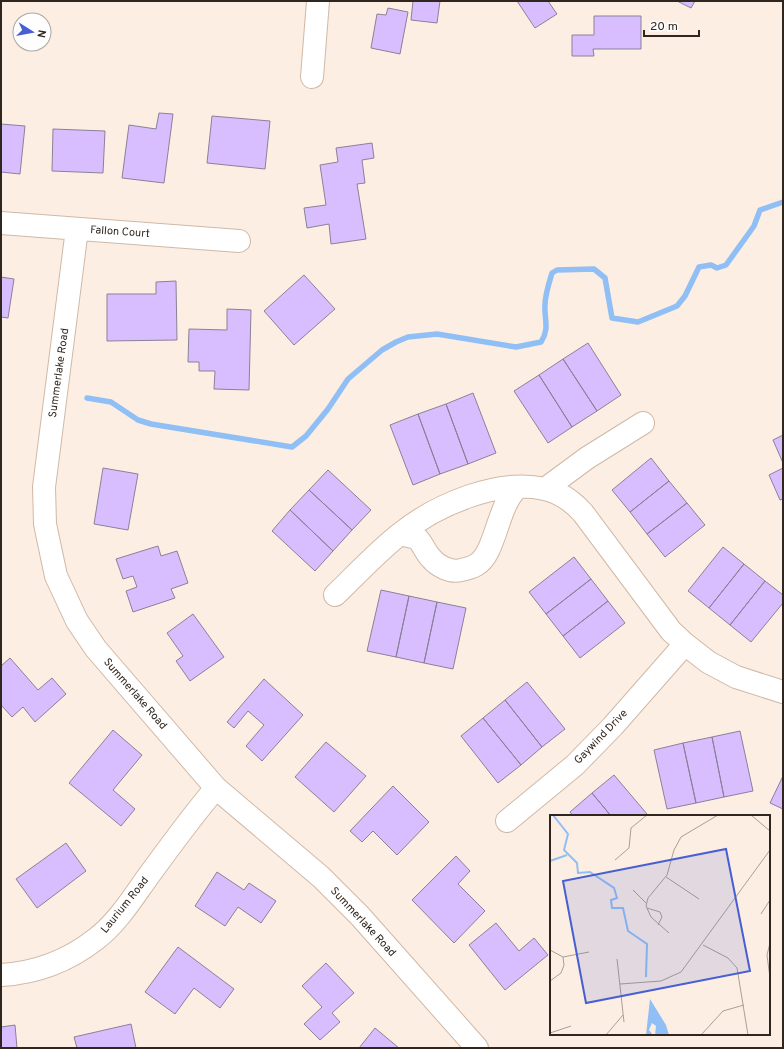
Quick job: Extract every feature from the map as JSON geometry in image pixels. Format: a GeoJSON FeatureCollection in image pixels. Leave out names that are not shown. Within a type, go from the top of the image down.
{"type":"FeatureCollection","features":[{"type":"Feature","properties":{"kind":"street"},"geometry":{"type":"LineString","coordinates":[[312,77],[318,1]]}},
{"type":"Feature","properties":{"kind":"street","name":"Fallon Court"},"geometry":{"type":"LineString","coordinates":[[1,223],[239,241]]}},
{"type":"Feature","properties":{"kind":"street","name":"Summerlake Road"},"geometry":{"type":"LineString","coordinates":[[77,229],[46,472],[45,524],[51,560],[68,607],[92,643],[216,788],[321,877],[360,916],[476,1048]]}},
{"type":"Feature","properties":{"kind":"street"},"geometry":{"type":"LineString","coordinates":[[545,489],[587,458],[643,423]]}},
{"type":"Feature","properties":{"kind":"street"},"geometry":{"type":"LineString","coordinates":[[400,534],[417,538],[430,558],[442,567],[458,571],[476,565],[486,554],[503,507],[510,495],[517,488]]}},
{"type":"Feature","properties":{"kind":"street"},"geometry":{"type":"LineString","coordinates":[[335,595],[400,534],[420,520],[453,503],[492,489],[545,489],[575,504],[671,630],[685,644],[708,662],[736,677],[783,692]]}},
{"type":"Feature","properties":{"kind":"street","name":"Gaywind Drive"},"geometry":{"type":"LineString","coordinates":[[507,821],[574,764],[613,726],[685,644]]}},
{"type":"Feature","properties":{"kind":"street","name":"Laurium Road"},"geometry":{"type":"LineString","coordinates":[[1,975],[20,974],[51,965],[79,951],[97,938],[129,904],[194,814],[216,788]]}},
{"type":"Feature","properties":{"kind":"building"},"geometry":{"type":"Polygon","coordinates":[[[413,1],[440,1],[437,23],[411,20],[413,1]]]}},
{"type":"Feature","properties":{"kind":"building"},"geometry":{"type":"Polygon","coordinates":[[[517,1],[548,1],[557,14],[535,28],[517,1]]]}},
{"type":"Feature","properties":{"kind":"building"},"geometry":{"type":"Polygon","coordinates":[[[677,1],[695,1],[691,8],[677,1]]]}},
{"type":"Feature","properties":{"kind":"building"},"geometry":{"type":"Polygon","coordinates":[[[388,8],[408,12],[400,54],[371,48],[377,14],[386,15],[388,8]]]}},
{"type":"Feature","properties":{"kind":"building"},"geometry":{"type":"Polygon","coordinates":[[[594,16],[641,16],[641,49],[593,49],[594,56],[572,56],[572,35],[594,35],[594,16]]]}},
{"type":"Feature","properties":{"kind":"building"},"geometry":{"type":"Polygon","coordinates":[[[159,113],[173,114],[164,183],[122,178],[129,125],[156,129],[159,113]]]}},
{"type":"Feature","properties":{"kind":"building"},"geometry":{"type":"Polygon","coordinates":[[[212,116],[270,121],[265,169],[207,163],[212,116]]]}},
{"type":"Feature","properties":{"kind":"building"},"geometry":{"type":"Polygon","coordinates":[[[1,124],[25,126],[20,174],[1,172],[1,124]]]}},
{"type":"Feature","properties":{"kind":"building"},"geometry":{"type":"Polygon","coordinates":[[[53,129],[105,131],[103,173],[52,171],[53,129]]]}},
{"type":"Feature","properties":{"kind":"building"},"geometry":{"type":"Polygon","coordinates":[[[372,143],[374,158],[362,160],[365,183],[357,184],[366,239],[331,244],[329,224],[307,228],[304,208],[326,205],[320,165],[338,162],[336,148],[372,143]]]}},
{"type":"Feature","properties":{"kind":"building"},"geometry":{"type":"Polygon","coordinates":[[[304,275],[335,309],[294,345],[264,311],[304,275]]]}},
{"type":"Feature","properties":{"kind":"building"},"geometry":{"type":"Polygon","coordinates":[[[1,277],[14,279],[8,318],[1,317],[1,277]]]}},
{"type":"Feature","properties":{"kind":"building"},"geometry":{"type":"Polygon","coordinates":[[[176,281],[177,340],[107,341],[107,294],[156,294],[156,282],[176,281]]]}},
{"type":"Feature","properties":{"kind":"building"},"geometry":{"type":"Polygon","coordinates":[[[227,309],[251,310],[249,390],[214,389],[215,371],[199,371],[199,362],[188,362],[189,329],[227,330],[227,309]]]}},
{"type":"Feature","properties":{"kind":"building"},"geometry":{"type":"Polygon","coordinates":[[[588,343],[621,395],[597,411],[563,359],[588,343]]]}},
{"type":"Feature","properties":{"kind":"building"},"geometry":{"type":"Polygon","coordinates":[[[563,359],[597,411],[572,427],[539,375],[563,359]]]}},
{"type":"Feature","properties":{"kind":"building"},"geometry":{"type":"Polygon","coordinates":[[[539,375],[572,427],[548,443],[514,391],[539,375]]]}},
{"type":"Feature","properties":{"kind":"building"},"geometry":{"type":"Polygon","coordinates":[[[473,393],[496,453],[468,464],[446,404],[473,393]]]}},
{"type":"Feature","properties":{"kind":"building"},"geometry":{"type":"Polygon","coordinates":[[[446,404],[468,464],[440,474],[418,414],[446,404]]]}},
{"type":"Feature","properties":{"kind":"building"},"geometry":{"type":"Polygon","coordinates":[[[418,414],[440,474],[413,485],[390,425],[418,414]]]}},
{"type":"Feature","properties":{"kind":"building"},"geometry":{"type":"Polygon","coordinates":[[[783,435],[783,463],[773,440],[783,435]]]}},
{"type":"Feature","properties":{"kind":"building"},"geometry":{"type":"Polygon","coordinates":[[[651,458],[669,481],[630,512],[612,490],[651,458]]]}},
{"type":"Feature","properties":{"kind":"building"},"geometry":{"type":"Polygon","coordinates":[[[103,468],[138,474],[128,530],[94,524],[103,468]]]}},
{"type":"Feature","properties":{"kind":"building"},"geometry":{"type":"Polygon","coordinates":[[[783,468],[783,499],[780,500],[769,475],[783,468]]]}},
{"type":"Feature","properties":{"kind":"building"},"geometry":{"type":"Polygon","coordinates":[[[328,470],[371,510],[352,530],[309,490],[328,470]]]}},
{"type":"Feature","properties":{"kind":"building"},"geometry":{"type":"Polygon","coordinates":[[[669,481],[687,503],[647,534],[630,512],[669,481]]]}},
{"type":"Feature","properties":{"kind":"building"},"geometry":{"type":"Polygon","coordinates":[[[309,490],[352,530],[333,551],[290,510],[309,490]]]}},
{"type":"Feature","properties":{"kind":"building"},"geometry":{"type":"Polygon","coordinates":[[[687,503],[705,525],[665,557],[647,534],[687,503]]]}},
{"type":"Feature","properties":{"kind":"building"},"geometry":{"type":"Polygon","coordinates":[[[290,510],[333,551],[315,571],[272,531],[290,510]]]}},
{"type":"Feature","properties":{"kind":"building"},"geometry":{"type":"Polygon","coordinates":[[[158,546],[161,556],[177,551],[188,583],[171,589],[175,598],[133,612],[126,591],[137,587],[133,576],[123,579],[116,559],[158,546]]]}},
{"type":"Feature","properties":{"kind":"building"},"geometry":{"type":"Polygon","coordinates":[[[723,547],[744,564],[709,608],[688,591],[723,547]]]}},
{"type":"Feature","properties":{"kind":"building"},"geometry":{"type":"Polygon","coordinates":[[[574,557],[591,579],[546,614],[529,592],[574,557]]]}},
{"type":"Feature","properties":{"kind":"building"},"geometry":{"type":"Polygon","coordinates":[[[744,564],[765,581],[730,625],[709,608],[744,564]]]}},
{"type":"Feature","properties":{"kind":"building"},"geometry":{"type":"Polygon","coordinates":[[[591,579],[608,601],[563,636],[546,614],[591,579]]]}},
{"type":"Feature","properties":{"kind":"building"},"geometry":{"type":"Polygon","coordinates":[[[765,581],[783,595],[783,603],[751,642],[730,625],[765,581]]]}},
{"type":"Feature","properties":{"kind":"building"},"geometry":{"type":"Polygon","coordinates":[[[381,590],[409,596],[396,657],[367,651],[381,590]]]}},
{"type":"Feature","properties":{"kind":"building"},"geometry":{"type":"Polygon","coordinates":[[[409,596],[437,602],[424,663],[396,657],[409,596]]]}},
{"type":"Feature","properties":{"kind":"building"},"geometry":{"type":"Polygon","coordinates":[[[608,601],[625,623],[580,658],[563,636],[608,601]]]}},
{"type":"Feature","properties":{"kind":"building"},"geometry":{"type":"Polygon","coordinates":[[[437,602],[466,608],[453,669],[424,663],[437,602]]]}},
{"type":"Feature","properties":{"kind":"building"},"geometry":{"type":"Polygon","coordinates":[[[193,614],[224,657],[190,681],[176,661],[183,656],[167,633],[193,614]]]}},
{"type":"Feature","properties":{"kind":"building"},"geometry":{"type":"Polygon","coordinates":[[[10,658],[38,690],[52,678],[66,694],[35,722],[23,707],[12,717],[1,705],[1,666],[10,658]]]}},
{"type":"Feature","properties":{"kind":"building"},"geometry":{"type":"Polygon","coordinates":[[[264,679],[303,715],[262,761],[246,746],[264,725],[248,711],[234,728],[227,722],[264,679]]]}},
{"type":"Feature","properties":{"kind":"building"},"geometry":{"type":"Polygon","coordinates":[[[527,682],[565,729],[542,747],[505,700],[527,682]]]}},
{"type":"Feature","properties":{"kind":"building"},"geometry":{"type":"Polygon","coordinates":[[[505,700],[542,747],[521,765],[483,718],[505,700]]]}},
{"type":"Feature","properties":{"kind":"building"},"geometry":{"type":"Polygon","coordinates":[[[483,718],[521,765],[498,783],[461,736],[483,718]]]}},
{"type":"Feature","properties":{"kind":"building"},"geometry":{"type":"Polygon","coordinates":[[[113,730],[142,755],[113,790],[135,809],[121,826],[69,783],[113,730]]]}},
{"type":"Feature","properties":{"kind":"building"},"geometry":{"type":"Polygon","coordinates":[[[740,731],[753,791],[724,797],[712,737],[740,731]]]}},
{"type":"Feature","properties":{"kind":"building"},"geometry":{"type":"Polygon","coordinates":[[[712,737],[724,797],[696,803],[683,743],[712,737]]]}},
{"type":"Feature","properties":{"kind":"building"},"geometry":{"type":"Polygon","coordinates":[[[326,742],[366,776],[334,812],[295,777],[326,742]]]}},
{"type":"Feature","properties":{"kind":"building"},"geometry":{"type":"Polygon","coordinates":[[[683,743],[696,803],[667,809],[654,750],[683,743]]]}},
{"type":"Feature","properties":{"kind":"building"},"geometry":{"type":"Polygon","coordinates":[[[614,775],[647,814],[610,815],[592,793],[614,775]]]}},
{"type":"Feature","properties":{"kind":"building"},"geometry":{"type":"Polygon","coordinates":[[[783,776],[783,809],[770,803],[783,776]]]}},
{"type":"Feature","properties":{"kind":"building"},"geometry":{"type":"Polygon","coordinates":[[[393,786],[429,822],[397,855],[373,831],[362,842],[350,831],[393,786]]]}},
{"type":"Feature","properties":{"kind":"building"},"geometry":{"type":"Polygon","coordinates":[[[592,793],[610,815],[572,815],[570,812],[592,793]]]}},
{"type":"Feature","properties":{"kind":"building"},"geometry":{"type":"Polygon","coordinates":[[[66,843],[86,871],[37,908],[16,879],[66,843]]]}},
{"type":"Feature","properties":{"kind":"building"},"geometry":{"type":"Polygon","coordinates":[[[456,856],[470,871],[458,884],[485,911],[454,943],[412,900],[456,856]]]}},
{"type":"Feature","properties":{"kind":"building"},"geometry":{"type":"Polygon","coordinates":[[[217,872],[244,890],[249,883],[276,901],[261,923],[238,907],[225,926],[195,906],[217,872]]]}},
{"type":"Feature","properties":{"kind":"building"},"geometry":{"type":"Polygon","coordinates":[[[496,923],[519,951],[534,938],[548,955],[505,990],[469,945],[496,923]]]}},
{"type":"Feature","properties":{"kind":"building"},"geometry":{"type":"Polygon","coordinates":[[[178,947],[234,989],[220,1008],[194,988],[175,1014],[145,992],[178,947]]]}},
{"type":"Feature","properties":{"kind":"building"},"geometry":{"type":"Polygon","coordinates":[[[326,963],[354,993],[332,1013],[340,1022],[320,1040],[304,1024],[322,1007],[302,986],[326,963]]]}},
{"type":"Feature","properties":{"kind":"building"},"geometry":{"type":"Polygon","coordinates":[[[131,1024],[136,1048],[77,1048],[74,1037],[131,1024]]]}},
{"type":"Feature","properties":{"kind":"building"},"geometry":{"type":"Polygon","coordinates":[[[15,1025],[17,1048],[1,1048],[1,1027],[15,1025]]]}},
{"type":"Feature","properties":{"kind":"building"},"geometry":{"type":"Polygon","coordinates":[[[375,1028],[399,1048],[359,1048],[375,1028]]]}},
{"type":"Feature","properties":{"kind":"waterway"},"geometry":{"type":"LineString","coordinates":[[87,398],[111,402],[138,420],[151,424],[292,447],[306,436],[328,409],[348,379],[382,350],[396,342],[408,337],[437,334],[516,347],[541,342],[546,328],[546,293],[552,273],[557,270],[594,269],[605,278],[612,318],[638,322],[677,306],[685,296],[699,267],[711,265],[717,268],[726,265],[754,226],[760,210],[783,202]]}}]}
